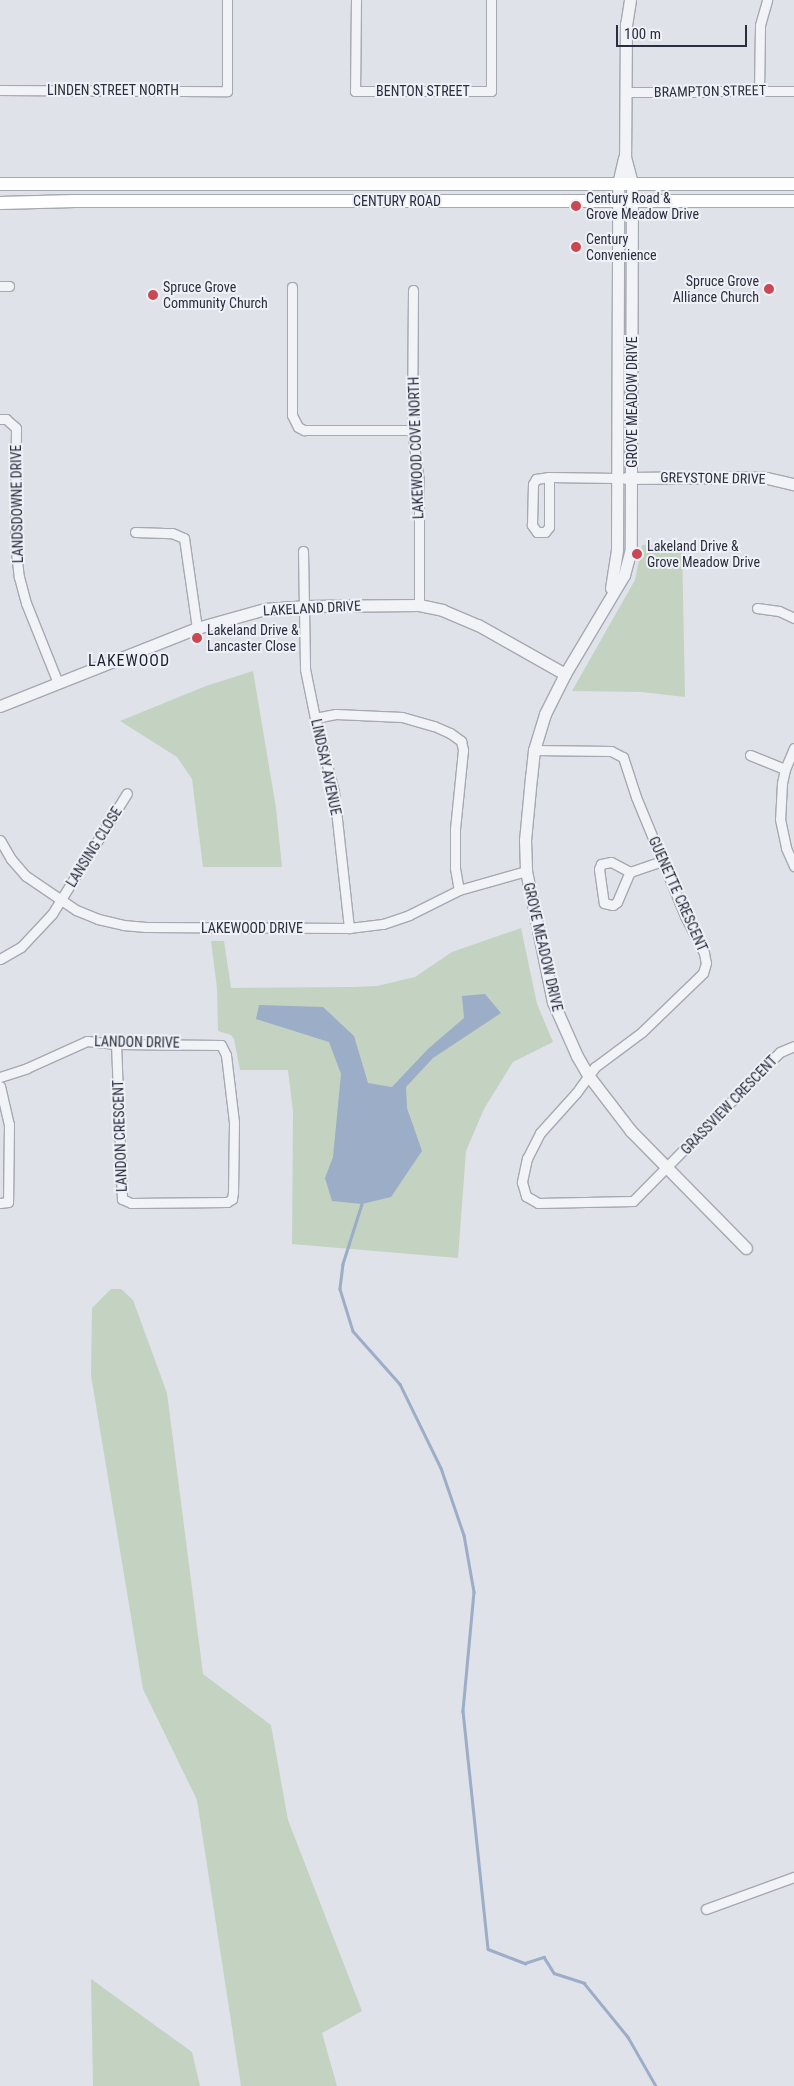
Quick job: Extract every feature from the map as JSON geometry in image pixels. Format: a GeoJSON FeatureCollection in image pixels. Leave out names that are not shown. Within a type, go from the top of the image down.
{"type":"FeatureCollection","features":[{"type":"Feature","properties":{"kind":"main road","name":"CENTURY ROAD"},"geometry":{"type":"LineString","coordinates":[[0,184],[794,184]]}},
{"type":"Feature","properties":{"kind":"main road","name":"CENTURY ROAD"},"geometry":{"type":"LineString","coordinates":[[0,204],[93,201],[794,201]]}},
{"type":"Feature","properties":{"kind":"street","name":"LINDEN STREET NORTH"},"geometry":{"type":"LineString","coordinates":[[0,90],[227,91],[227,0]]}},
{"type":"Feature","properties":{"kind":"street","name":"BENTON STREET"},"geometry":{"type":"LineString","coordinates":[[356,0],[355,90],[491,91],[491,0]]}},
{"type":"Feature","properties":{"kind":"street"},"geometry":{"type":"LineString","coordinates":[[625,157],[626,24],[630,0]]}},
{"type":"Feature","properties":{"kind":"street"},"geometry":{"type":"LineString","coordinates":[[760,91],[760,25],[767,0]]}},
{"type":"Feature","properties":{"kind":"street","name":"BRAMPTON STREET"},"geometry":{"type":"LineString","coordinates":[[625,92],[794,91]]}},
{"type":"Feature","properties":{"kind":"street","name":"GROVE MEADOW DRIVE"},"geometry":{"type":"LineString","coordinates":[[609,597],[617,549],[618,184],[625,157]]}},
{"type":"Feature","properties":{"kind":"street","name":"GROVE MEADOW DRIVE"},"geometry":{"type":"LineString","coordinates":[[625,157],[632,184],[631,549],[624,575],[609,597],[565,674],[545,714],[534,750],[525,840],[526,871],[553,1002],[568,1038],[588,1075],[631,1130],[746,1248]]}},
{"type":"Feature","properties":{"kind":"street"},"geometry":{"type":"LineString","coordinates":[[292,287],[292,415],[298,427],[304,430],[412,430]]}},
{"type":"Feature","properties":{"kind":"street","name":"LAKEWOOD COVE NORTH"},"geometry":{"type":"LineString","coordinates":[[413,290],[412,430],[419,482],[419,606]]}},
{"type":"Feature","properties":{"kind":"street","name":"LANDSDOWNE DRIVE"},"geometry":{"type":"LineString","coordinates":[[0,419],[6,419],[16,428],[15,541],[19,577],[26,603],[58,683]]}},
{"type":"Feature","properties":{"kind":"street"},"geometry":{"type":"LineString","coordinates":[[550,477],[549,527],[545,532],[537,532],[532,525],[533,484],[538,477],[550,477],[617,478]]}},
{"type":"Feature","properties":{"kind":"street","name":"GREYSTONE DRIVE"},"geometry":{"type":"LineString","coordinates":[[617,478],[767,478],[794,484]]}},
{"type":"Feature","properties":{"kind":"street"},"geometry":{"type":"LineString","coordinates":[[135,532],[172,533],[184,538],[196,628]]}},
{"type":"Feature","properties":{"kind":"street","name":"LINDSAY AVENUE"},"geometry":{"type":"LineString","coordinates":[[303,551],[305,669],[335,798],[348,928]]}},
{"type":"Feature","properties":{"kind":"street","name":"LAKELAND DRIVE"},"geometry":{"type":"LineString","coordinates":[[0,706],[196,628],[265,609],[304,606],[419,606],[466,619],[565,674]]}},
{"type":"Feature","properties":{"kind":"street"},"geometry":{"type":"LineString","coordinates":[[757,608],[779,611],[794,618]]}},
{"type":"Feature","properties":{"kind":"street"},"geometry":{"type":"LineString","coordinates":[[315,718],[336,714],[402,717],[442,730],[461,741],[463,750],[455,829],[455,868],[459,890]]}},
{"type":"Feature","properties":{"kind":"street"},"geometry":{"type":"LineString","coordinates":[[794,748],[785,769],[780,800],[780,819],[786,848],[794,866]]}},
{"type":"Feature","properties":{"kind":"street","name":"GUENETTE CRESCENT"},"geometry":{"type":"LineString","coordinates":[[534,750],[611,751],[623,756],[636,797],[687,921],[704,953],[705,969],[642,1032],[600,1063],[540,1133],[527,1158],[522,1182],[526,1196],[538,1203],[633,1201],[666,1168]]}},
{"type":"Feature","properties":{"kind":"street"},"geometry":{"type":"LineString","coordinates":[[750,755],[785,769]]}},
{"type":"Feature","properties":{"kind":"street","name":"LANSING CLOSE"},"geometry":{"type":"LineString","coordinates":[[0,959],[21,946],[38,931],[61,900],[127,793]]}},
{"type":"Feature","properties":{"kind":"street","name":"LAKEWOOD DRIVE"},"geometry":{"type":"LineString","coordinates":[[0,840],[11,859],[26,876],[61,900],[98,919],[146,928],[348,928],[396,921],[459,890],[526,871]]}},
{"type":"Feature","properties":{"kind":"street"},"geometry":{"type":"LineString","coordinates":[[630,872],[611,862],[601,864],[599,869],[604,903],[613,905],[617,902],[630,872],[662,860]]}},
{"type":"Feature","properties":{"kind":"street","name":"LANDON DRIVE"},"geometry":{"type":"LineString","coordinates":[[0,1077],[27,1068],[87,1041],[116,1044],[221,1045]]}},
{"type":"Feature","properties":{"kind":"street","name":"LANDON CRESCENT"},"geometry":{"type":"LineString","coordinates":[[116,1044],[122,1199],[131,1203],[227,1202],[232,1199],[234,1122],[226,1056],[221,1045]]}},
{"type":"Feature","properties":{"kind":"street","name":"GRASSVIEW CRESCENT"},"geometry":{"type":"LineString","coordinates":[[666,1168],[780,1052],[794,1046]]}},
{"type":"Feature","properties":{"kind":"street"},"geometry":{"type":"LineString","coordinates":[[0,1086],[9,1124],[8,1202],[0,1203]]}},
{"type":"Feature","properties":{"kind":"street"},"geometry":{"type":"LineString","coordinates":[[706,1909],[794,1877]]}},
{"type":"Feature","properties":{"kind":"green space"},"geometry":{"type":"Polygon","coordinates":[[[682,544],[685,697],[642,692],[572,691],[635,580],[642,545],[682,544]]]}},
{"type":"Feature","properties":{"kind":"green space"},"geometry":{"type":"Polygon","coordinates":[[[253,671],[276,808],[282,867],[203,867],[192,779],[177,757],[120,721],[206,686],[253,671]]]}},
{"type":"Feature","properties":{"kind":"green space"},"geometry":{"type":"Polygon","coordinates":[[[521,928],[537,1004],[553,1042],[513,1062],[484,1109],[466,1151],[458,1258],[292,1244],[293,1112],[288,1070],[240,1070],[234,1039],[231,1035],[218,1031],[217,988],[211,941],[224,941],[231,988],[377,986],[415,977],[452,952],[521,928]]]}},
{"type":"Feature","properties":{"kind":"green space"},"geometry":{"type":"Polygon","coordinates":[[[111,1289],[121,1289],[133,1300],[167,1393],[203,1674],[271,1725],[288,1820],[362,2011],[322,2033],[337,2086],[241,2086],[197,1800],[143,1689],[91,1375],[92,1308],[111,1289]]]}},
{"type":"Feature","properties":{"kind":"green space"},"geometry":{"type":"Polygon","coordinates":[[[91,1979],[192,2052],[200,2086],[93,2086],[91,1979]]]}},
{"type":"Feature","properties":{"kind":"water"},"geometry":{"type":"Polygon","coordinates":[[[485,994],[501,1013],[433,1058],[406,1087],[407,1108],[422,1151],[391,1197],[362,1204],[332,1201],[325,1178],[333,1157],[341,1074],[329,1042],[256,1019],[259,1005],[323,1007],[354,1036],[368,1083],[392,1087],[428,1049],[464,1018],[462,996],[485,994]]]}},
{"type":"Feature","properties":{"kind":"waterway"},"geometry":{"type":"LineString","coordinates":[[362,1204],[343,1264],[340,1289],[353,1331],[400,1384],[441,1468],[464,1535],[474,1592],[463,1711],[488,1949],[525,1963],[544,1957],[554,1973],[584,1983],[628,2037],[656,2086]]}},
{"type":"Feature","properties":{"kind":"place","name":"Century Road & Grove Meadow Drive"},"geometry":{"type":"Point","coordinates":[576,206]}},
{"type":"Feature","properties":{"kind":"place","name":"Century Convenience"},"geometry":{"type":"Point","coordinates":[576,247]}},
{"type":"Feature","properties":{"kind":"place","name":"Spruce Grove Alliance Church"},"geometry":{"type":"Point","coordinates":[769,289]}},
{"type":"Feature","properties":{"kind":"place","name":"Spruce Grove Community Church"},"geometry":{"type":"Point","coordinates":[153,295]}},
{"type":"Feature","properties":{"kind":"place","name":"Lakeland Drive & Grove Meadow Drive"},"geometry":{"type":"Point","coordinates":[637,554]}},
{"type":"Feature","properties":{"kind":"place","name":"Lakeland Drive & Lancaster Close"},"geometry":{"type":"Point","coordinates":[197,638]}},
{"type":"Feature","properties":{"kind":"district","name":"LAKEWOOD"},"geometry":{"type":"Point","coordinates":[129,661]}}]}
